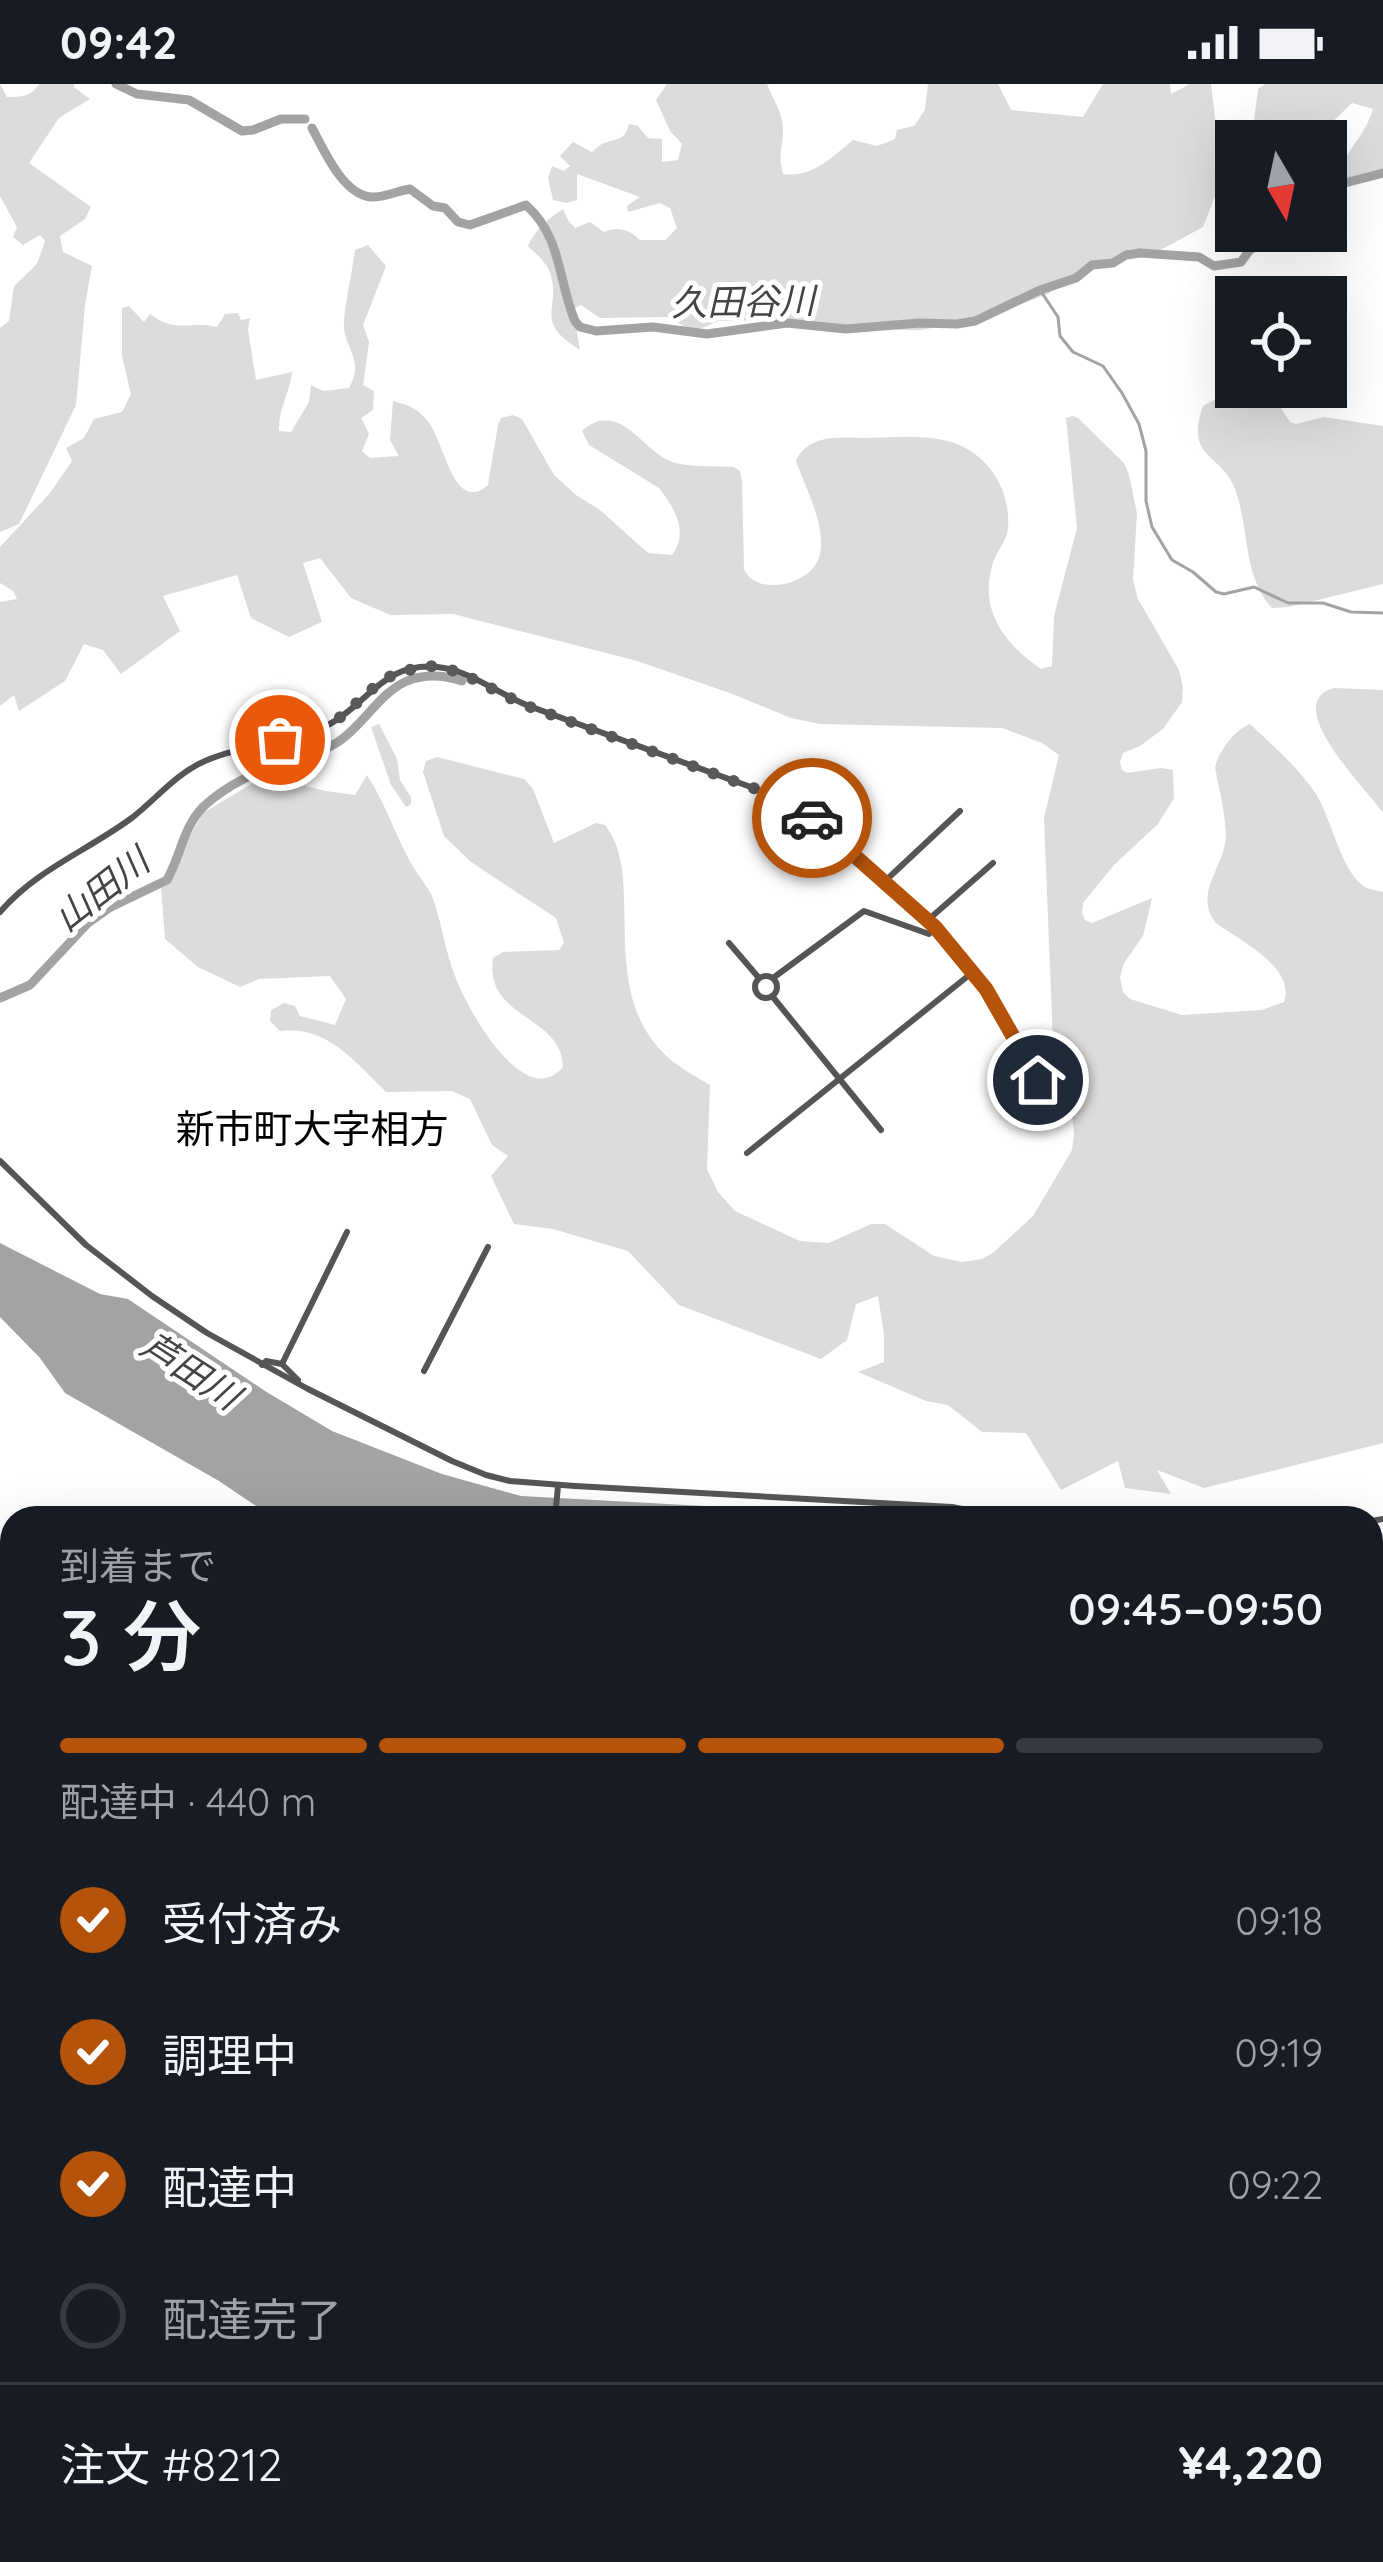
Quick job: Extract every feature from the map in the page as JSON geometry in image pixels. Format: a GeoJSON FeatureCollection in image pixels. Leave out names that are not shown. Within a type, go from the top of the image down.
{"type":"FeatureCollection","features":[{"type":"Feature","properties":{"kind":"street"},"geometry":{"type":"LineString","coordinates":[[0,912],[35,878],[130,819],[198,763],[324,728],[379,683],[398,672],[429,666],[463,674],[522,704],[778,797],[814,820],[935,927],[993,999],[1038,1080]]}},
{"type":"Feature","properties":{"kind":"street"},"geometry":{"type":"LineString","coordinates":[[883,882],[960,811]]}},
{"type":"Feature","properties":{"kind":"street"},"geometry":{"type":"LineString","coordinates":[[928,920],[993,863]]}},
{"type":"Feature","properties":{"kind":"street"},"geometry":{"type":"LineString","coordinates":[[773,978],[864,911],[928,934],[935,927]]}},
{"type":"Feature","properties":{"kind":"street"},"geometry":{"type":"LineString","coordinates":[[728,944],[759,978]]}},
{"type":"Feature","properties":{"kind":"street"},"geometry":{"type":"LineString","coordinates":[[747,1153],[973,972]]}},
{"type":"Feature","properties":{"kind":"street"},"geometry":{"type":"LineString","coordinates":[[759,978],[773,978],[778,987],[772,996],[758,994],[759,978]]}},
{"type":"Feature","properties":{"kind":"street"},"geometry":{"type":"LineString","coordinates":[[772,996],[881,1130]]}},
{"type":"Feature","properties":{"kind":"street"},"geometry":{"type":"LineString","coordinates":[[0,1161],[58,1220],[117,1270],[207,1333],[452,1461],[510,1480],[558,1485],[934,1506]]}},
{"type":"Feature","properties":{"kind":"street"},"geometry":{"type":"LineString","coordinates":[[282,1364],[346,1232]]}},
{"type":"Feature","properties":{"kind":"street"},"geometry":{"type":"LineString","coordinates":[[424,1371],[488,1247]]}},
{"type":"Feature","properties":{"kind":"street"},"geometry":{"type":"LineString","coordinates":[[262,1365],[266,1361],[282,1364],[300,1385]]}},
{"type":"Feature","properties":{"kind":"street"},"geometry":{"type":"LineString","coordinates":[[556,1506],[558,1485]]}},
{"type":"Feature","properties":{"kind":"shaded area"},"geometry":{"type":"Polygon","coordinates":[[[0,84],[7,97],[33,92],[39,84],[74,84],[90,99],[59,118],[29,163],[91,207],[85,219],[60,236],[63,252],[92,266],[76,405],[19,524],[0,532],[0,328],[9,321],[14,286],[37,264],[45,241],[40,235],[23,245],[13,237],[17,227],[0,196],[0,84]]]}},
{"type":"Feature","properties":{"kind":"shaded area"},"geometry":{"type":"Polygon","coordinates":[[[667,84],[767,84],[782,120],[783,174],[793,174],[821,165],[853,140],[877,146],[895,139],[897,130],[914,126],[925,110],[928,84],[998,84],[1011,110],[1083,117],[1103,84],[1170,84],[1171,94],[1190,84],[1211,84],[1215,196],[1203,227],[1155,253],[1130,253],[1089,265],[1048,294],[923,330],[857,329],[783,320],[719,321],[694,331],[666,317],[600,318],[581,305],[573,309],[580,350],[552,321],[549,270],[528,246],[538,229],[563,209],[575,228],[590,222],[604,232],[623,230],[640,240],[665,240],[677,228],[670,208],[660,203],[628,212],[627,206],[640,197],[577,174],[577,200],[553,200],[548,178],[552,166],[564,171],[570,166],[560,156],[573,142],[592,152],[623,136],[629,124],[638,126],[648,138],[662,139],[662,162],[678,160],[682,144],[670,131],[656,100],[667,84]]]}},
{"type":"Feature","properties":{"kind":"shaded area"},"geometry":{"type":"Polygon","coordinates":[[[1265,84],[1383,84],[1383,171],[1374,178],[1347,180],[1347,156],[1373,109],[1352,103],[1335,120],[1254,120],[1258,89],[1265,84]]]}},
{"type":"Feature","properties":{"kind":"shaded area"},"geometry":{"type":"Polygon","coordinates":[[[368,245],[386,266],[363,325],[369,342],[363,385],[374,391],[373,410],[361,418],[369,434],[362,451],[370,458],[399,456],[390,440],[393,401],[403,404],[427,420],[458,483],[476,492],[488,485],[501,418],[513,415],[522,419],[554,475],[576,495],[648,553],[672,555],[680,529],[665,496],[589,445],[582,431],[608,420],[675,463],[740,471],[744,569],[750,578],[772,585],[807,574],[820,554],[818,519],[796,461],[807,447],[841,438],[923,437],[958,444],[992,471],[1005,497],[1008,531],[990,577],[991,608],[1015,648],[1041,669],[1052,666],[1054,616],[1077,528],[1066,418],[1078,418],[1124,463],[1137,513],[1133,580],[1138,599],[1179,670],[1183,687],[1182,702],[1163,729],[1123,753],[1120,762],[1127,773],[1173,770],[1174,798],[1158,824],[1114,865],[1083,903],[1082,913],[1092,923],[1152,898],[1143,936],[1120,977],[1130,999],[1182,1015],[1262,1010],[1284,1002],[1286,989],[1274,966],[1216,923],[1207,901],[1226,834],[1215,767],[1228,742],[1250,724],[1316,794],[1357,880],[1383,892],[1383,1443],[1204,1488],[1157,1470],[1171,1494],[1125,1488],[1118,1461],[1061,1490],[1026,1433],[982,1432],[948,1405],[926,1401],[858,1372],[884,1362],[878,1296],[856,1304],[847,1340],[821,1359],[679,1305],[628,1251],[553,1229],[514,1224],[491,1176],[508,1156],[492,1145],[470,1099],[452,1091],[386,1092],[326,1040],[280,1031],[270,1021],[271,1010],[284,1003],[295,1006],[300,1016],[335,1025],[346,999],[330,976],[259,979],[240,987],[198,967],[165,939],[161,887],[203,813],[265,776],[355,795],[367,775],[432,896],[452,966],[471,1010],[515,1067],[531,1077],[548,1078],[563,1067],[559,1050],[550,1036],[500,994],[493,978],[493,958],[503,952],[559,950],[564,943],[556,918],[471,862],[444,836],[423,772],[426,761],[437,757],[524,779],[533,789],[554,843],[596,823],[605,825],[622,868],[626,963],[634,1005],[654,1043],[676,1064],[710,1085],[707,1169],[718,1192],[735,1211],[800,1241],[829,1243],[871,1224],[885,1224],[934,1256],[962,1262],[982,1259],[1033,1216],[1072,1150],[1071,1105],[1056,1074],[1053,1042],[1044,818],[1059,755],[1042,743],[1002,728],[820,724],[791,718],[634,660],[453,614],[390,615],[351,598],[320,558],[303,563],[322,622],[289,637],[251,618],[237,575],[163,596],[180,631],[121,674],[103,650],[84,644],[65,681],[19,711],[14,695],[0,706],[0,602],[17,599],[0,583],[0,547],[50,493],[72,461],[66,448],[84,438],[94,419],[122,412],[131,394],[122,356],[122,308],[129,306],[144,322],[150,314],[174,325],[217,327],[225,314],[250,318],[256,380],[292,372],[279,431],[291,432],[309,402],[311,385],[323,391],[349,388],[354,377],[345,312],[355,250],[368,245]]]}},
{"type":"Feature","properties":{"kind":"shaded area"},"geometry":{"type":"Polygon","coordinates":[[[1215,400],[1215,408],[1281,408],[1296,424],[1324,417],[1383,426],[1383,584],[1272,608],[1251,566],[1235,489],[1201,446],[1198,423],[1203,406],[1215,400]]]}},
{"type":"Feature","properties":{"kind":"shaded area"},"geometry":{"type":"Polygon","coordinates":[[[1334,688],[1383,690],[1383,813],[1321,728],[1316,711],[1319,697],[1334,688]]]}},
{"type":"Feature","properties":{"kind":"shaded area"},"geometry":{"type":"Polygon","coordinates":[[[379,724],[411,797],[406,807],[391,785],[371,727],[379,724]]]}},
{"type":"Feature","properties":{"kind":"water","name":"芦田川"},"geometry":{"type":"Polygon","coordinates":[[[0,1243],[100,1294],[128,1299],[332,1431],[442,1474],[521,1496],[703,1506],[256,1506],[65,1393],[40,1358],[0,1317],[0,1243]]]}},
{"type":"Feature","properties":{"kind":"waterway","name":"久田谷川"},"geometry":{"type":"LineString","coordinates":[[116,84],[137,94],[189,100],[242,131],[281,119],[305,119]]}},
{"type":"Feature","properties":{"kind":"waterway","name":"久田谷川"},"geometry":{"type":"LineString","coordinates":[[312,128],[335,169],[360,194],[375,197],[410,189],[433,206],[445,208],[458,222],[470,225],[526,205],[553,245],[575,321],[596,331],[653,327],[707,334],[787,323],[846,329],[957,324],[975,321],[1076,278],[1092,265],[1113,263],[1126,255],[1199,257],[1214,266],[1241,262],[1248,252]]}},
{"type":"Feature","properties":{"kind":"waterway","name":"久田谷川"},"geometry":{"type":"LineString","coordinates":[[1347,182],[1383,173]]}},
{"type":"Feature","properties":{"kind":"waterway"},"geometry":{"type":"LineString","coordinates":[[1040,290],[1058,317],[1060,336],[1073,352],[1103,366],[1139,424],[1152,527],[1172,560],[1216,592],[1254,587],[1288,603],[1323,603],[1351,612],[1383,613]]}},
{"type":"Feature","properties":{"kind":"waterway","name":"山田川"},"geometry":{"type":"LineString","coordinates":[[0,998],[30,985],[88,923],[109,908],[167,880],[191,823],[223,791],[338,742],[407,681],[434,676],[462,681]]}},
{"type":"Feature","properties":{"kind":"way so far"},"geometry":{"type":"LineString","coordinates":[[280,740],[324,728],[398,672],[445,668],[522,704],[778,797],[812,818]]}},
{"type":"Feature","properties":{"kind":"district","name":"新市町大字相方"},"geometry":{"type":"Point","coordinates":[312,1128]}},
{"type":"Feature","properties":{"kind":"route"},"geometry":{"type":"LineString","coordinates":[[812,818],[935,927],[986,989],[1038,1080]]}}]}
